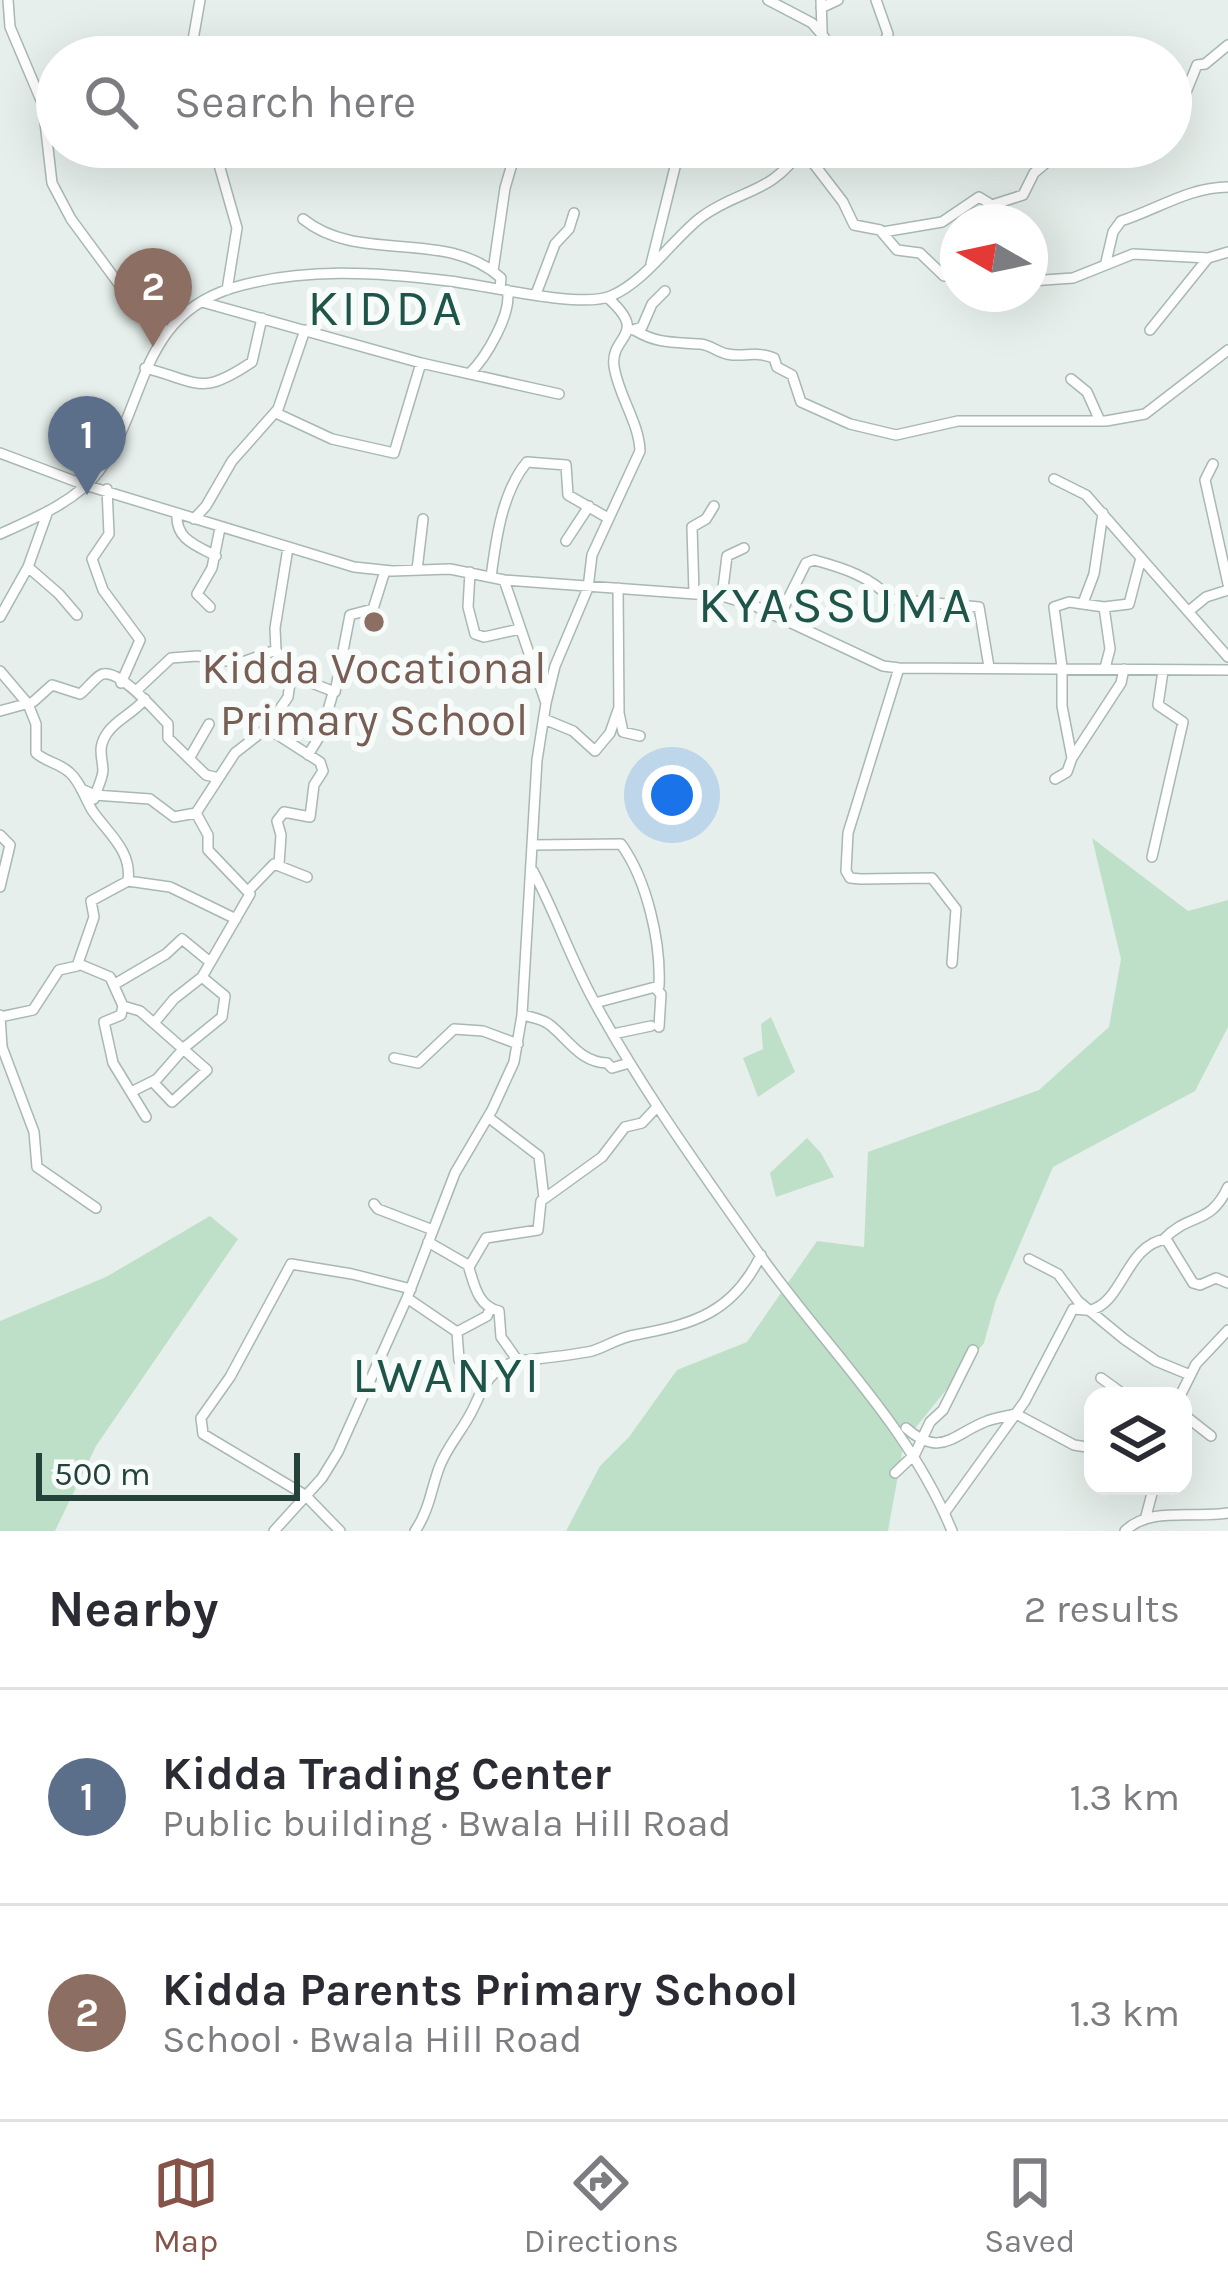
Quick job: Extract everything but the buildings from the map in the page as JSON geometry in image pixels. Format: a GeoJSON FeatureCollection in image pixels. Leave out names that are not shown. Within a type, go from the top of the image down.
{"type":"FeatureCollection","features":[{"type":"Feature","properties":{"kind":"street"},"geometry":{"type":"LineString","coordinates":[[8,0],[10,27],[36,89]]}},
{"type":"Feature","properties":{"kind":"street"},"geometry":{"type":"LineString","coordinates":[[194,36],[200,0]]}},
{"type":"Feature","properties":{"kind":"street"},"geometry":{"type":"LineString","coordinates":[[768,0],[812,23],[823,36]]}},
{"type":"Feature","properties":{"kind":"street"},"geometry":{"type":"LineString","coordinates":[[824,36],[821,4],[838,0]]}},
{"type":"Feature","properties":{"kind":"street"},"geometry":{"type":"LineString","coordinates":[[876,0],[887,36]]}},
{"type":"Feature","properties":{"kind":"street"},"geometry":{"type":"LineString","coordinates":[[1192,77],[1197,65],[1228,45]]}},
{"type":"Feature","properties":{"kind":"street"},"geometry":{"type":"LineString","coordinates":[[50,168],[52,183],[71,219],[118,284],[136,302],[158,312],[164,334]]}},
{"type":"Feature","properties":{"kind":"street"},"geometry":{"type":"LineString","coordinates":[[220,168],[238,228],[227,290]]}},
{"type":"Feature","properties":{"kind":"street"},"geometry":{"type":"LineString","coordinates":[[494,271],[511,168]]}},
{"type":"Feature","properties":{"kind":"street"},"geometry":{"type":"LineString","coordinates":[[651,264],[675,168]]}},
{"type":"Feature","properties":{"kind":"street"},"geometry":{"type":"LineString","coordinates":[[0,534],[48,511],[98,474],[118,444],[145,368],[164,334],[202,302],[227,290],[277,276],[317,273],[443,280],[536,294],[608,298],[700,218],[770,184],[785,168]]}},
{"type":"Feature","properties":{"kind":"street"},"geometry":{"type":"LineString","coordinates":[[816,168],[854,225],[883,232],[943,222],[979,197],[992,205],[1016,199],[1039,168]]}},
{"type":"Feature","properties":{"kind":"street"},"geometry":{"type":"LineString","coordinates":[[1106,262],[1110,239],[1121,221],[1139,218],[1188,192],[1228,187]]}},
{"type":"Feature","properties":{"kind":"street"},"geometry":{"type":"LineString","coordinates":[[536,294],[574,213]]}},
{"type":"Feature","properties":{"kind":"street"},"geometry":{"type":"LineString","coordinates":[[304,219],[332,236],[362,245],[455,251],[494,271],[502,279],[507,314],[485,356],[469,374]]}},
{"type":"Feature","properties":{"kind":"street"},"geometry":{"type":"LineString","coordinates":[[883,232],[897,250],[920,254],[940,272]]}},
{"type":"Feature","properties":{"kind":"street"},"geometry":{"type":"LineString","coordinates":[[1048,279],[1073,278],[1133,254],[1208,258],[1228,253]]}},
{"type":"Feature","properties":{"kind":"street"},"geometry":{"type":"LineString","coordinates":[[1150,330],[1208,258]]}},
{"type":"Feature","properties":{"kind":"street"},"geometry":{"type":"LineString","coordinates":[[274,1531],[322,1478],[338,1452],[409,1293],[455,1173],[514,1062],[533,871],[537,760],[546,703],[555,666],[587,588],[592,555],[640,451],[614,365],[615,354],[665,291]]}},
{"type":"Feature","properties":{"kind":"street"},"geometry":{"type":"LineString","coordinates":[[608,298],[632,330],[673,345],[699,344],[724,353],[757,351],[774,358],[777,367],[792,375],[801,401],[850,424],[896,434],[958,421],[1100,421],[1145,414],[1228,350]]}},
{"type":"Feature","properties":{"kind":"street"},"geometry":{"type":"LineString","coordinates":[[202,302],[421,363],[559,394]]}},
{"type":"Feature","properties":{"kind":"street"},"geometry":{"type":"LineString","coordinates":[[145,368],[199,386],[216,383],[252,362],[262,318]]}},
{"type":"Feature","properties":{"kind":"street"},"geometry":{"type":"LineString","coordinates":[[194,519],[232,461],[276,413],[305,330]]}},
{"type":"Feature","properties":{"kind":"street"},"geometry":{"type":"LineString","coordinates":[[276,413],[332,439],[394,453],[421,363]]}},
{"type":"Feature","properties":{"kind":"street"},"geometry":{"type":"LineString","coordinates":[[1071,379],[1087,392],[1100,421]]}},
{"type":"Feature","properties":{"kind":"street"},"geometry":{"type":"LineString","coordinates":[[0,452],[85,485],[354,567],[470,572],[587,588],[722,596],[883,666],[1228,670]]}},
{"type":"Feature","properties":{"kind":"street"},"geometry":{"type":"LineString","coordinates":[[490,577],[506,506],[524,464],[566,465],[568,495],[608,518]]}},
{"type":"Feature","properties":{"kind":"street"},"geometry":{"type":"LineString","coordinates":[[1189,610],[1228,587],[1205,480],[1213,464]]}},
{"type":"Feature","properties":{"kind":"street"},"geometry":{"type":"LineString","coordinates":[[1054,479],[1076,487],[1103,513],[1228,657]]}},
{"type":"Feature","properties":{"kind":"street"},"geometry":{"type":"LineString","coordinates":[[107,489],[109,534],[92,560],[104,590],[140,640],[121,683]]}},
{"type":"Feature","properties":{"kind":"street"},"geometry":{"type":"LineString","coordinates":[[566,541],[589,506]]}},
{"type":"Feature","properties":{"kind":"street"},"geometry":{"type":"LineString","coordinates":[[694,593],[692,527],[706,519],[714,506]]}},
{"type":"Feature","properties":{"kind":"street"},"geometry":{"type":"LineString","coordinates":[[0,617],[28,567],[48,511]]}},
{"type":"Feature","properties":{"kind":"street"},"geometry":{"type":"LineString","coordinates":[[176,513],[178,531],[188,542],[216,556]]}},
{"type":"Feature","properties":{"kind":"street"},"geometry":{"type":"LineString","coordinates":[[1083,603],[1094,574],[1103,513]]}},
{"type":"Feature","properties":{"kind":"street"},"geometry":{"type":"LineString","coordinates":[[417,570],[423,519]]}},
{"type":"Feature","properties":{"kind":"street"},"geometry":{"type":"LineString","coordinates":[[211,607],[196,594],[216,556],[220,528]]}},
{"type":"Feature","properties":{"kind":"street"},"geometry":{"type":"LineString","coordinates":[[81,789],[95,795],[150,799],[174,818],[196,813],[235,753],[267,728],[288,697],[291,675],[276,650],[276,609],[288,548]]}},
{"type":"Feature","properties":{"kind":"street"},"geometry":{"type":"LineString","coordinates":[[722,596],[728,554],[744,548]]}},
{"type":"Feature","properties":{"kind":"street"},"geometry":{"type":"LineString","coordinates":[[1072,758],[1062,706],[1054,607],[1069,602],[1104,607],[1129,604],[1141,557]]}},
{"type":"Feature","properties":{"kind":"street"},"geometry":{"type":"LineString","coordinates":[[778,617],[806,563],[814,560],[853,572],[880,586],[891,599],[979,607],[988,667]]}},
{"type":"Feature","properties":{"kind":"street"},"geometry":{"type":"LineString","coordinates":[[28,567],[76,615]]}},
{"type":"Feature","properties":{"kind":"street"},"geometry":{"type":"LineString","coordinates":[[308,755],[321,734],[350,615],[373,609],[385,571]]}},
{"type":"Feature","properties":{"kind":"street"},"geometry":{"type":"LineString","coordinates":[[470,572],[468,607],[477,637],[520,629]]}},
{"type":"Feature","properties":{"kind":"street"},"geometry":{"type":"LineString","coordinates":[[504,580],[546,703]]}},
{"type":"Feature","properties":{"kind":"street"},"geometry":{"type":"LineString","coordinates":[[619,588],[619,708],[623,732],[640,736]]}},
{"type":"Feature","properties":{"kind":"street"},"geometry":{"type":"LineString","coordinates":[[1104,607],[1110,649],[1105,668]]}},
{"type":"Feature","properties":{"kind":"street"},"geometry":{"type":"LineString","coordinates":[[92,811],[103,771],[102,744],[114,725],[133,714],[167,658],[196,656],[240,663],[276,650]]}},
{"type":"Feature","properties":{"kind":"street"},"geometry":{"type":"LineString","coordinates":[[899,668],[848,833],[846,872],[850,878],[861,879],[932,878],[956,909],[952,963]]}},
{"type":"Feature","properties":{"kind":"street"},"geometry":{"type":"LineString","coordinates":[[1055,779],[1067,772],[1121,683],[1124,669]]}},
{"type":"Feature","properties":{"kind":"street"},"geometry":{"type":"LineString","coordinates":[[0,671],[28,704],[35,724],[36,753],[68,771],[120,846],[129,865],[128,880]]}},
{"type":"Feature","properties":{"kind":"street"},"geometry":{"type":"LineString","coordinates":[[1152,856],[1184,722],[1158,705],[1163,671]]}},
{"type":"Feature","properties":{"kind":"street"},"geometry":{"type":"LineString","coordinates":[[0,711],[28,704],[52,685],[76,694],[84,692],[104,673],[141,694],[168,724],[168,738],[206,775],[219,778]]}},
{"type":"Feature","properties":{"kind":"street"},"geometry":{"type":"LineString","coordinates":[[291,675],[333,692]]}},
{"type":"Feature","properties":{"kind":"street"},"geometry":{"type":"LineString","coordinates":[[544,719],[573,731],[595,751],[610,733],[619,708]]}},
{"type":"Feature","properties":{"kind":"street"},"geometry":{"type":"LineString","coordinates":[[190,758],[209,724]]}},
{"type":"Feature","properties":{"kind":"street"},"geometry":{"type":"LineString","coordinates":[[267,728],[320,762],[323,773],[313,789],[310,817],[286,812],[277,821],[279,864]]}},
{"type":"Feature","properties":{"kind":"street"},"geometry":{"type":"LineString","coordinates":[[196,813],[208,835],[208,850],[249,890]]}},
{"type":"Feature","properties":{"kind":"street"},"geometry":{"type":"LineString","coordinates":[[0,835],[10,845],[0,886]]}},
{"type":"Feature","properties":{"kind":"street"},"geometry":{"type":"LineString","coordinates":[[533,845],[623,844],[639,878],[659,943],[660,984],[595,1003]]}},
{"type":"Feature","properties":{"kind":"street"},"geometry":{"type":"LineString","coordinates":[[154,1023],[202,977],[249,890],[270,867],[279,864],[307,878]]}},
{"type":"Feature","properties":{"kind":"street"},"geometry":{"type":"LineString","coordinates":[[533,871],[565,946],[635,1081],[761,1256],[915,1454],[952,1531]]}},
{"type":"Feature","properties":{"kind":"street"},"geometry":{"type":"LineString","coordinates":[[79,964],[94,917],[91,901],[128,880],[170,887],[236,919]]}},
{"type":"Feature","properties":{"kind":"street"},"geometry":{"type":"LineString","coordinates":[[115,985],[182,939],[210,962]]}},
{"type":"Feature","properties":{"kind":"street"},"geometry":{"type":"LineString","coordinates":[[96,1208],[37,1167],[34,1132],[2,1047],[0,1016],[33,1010],[59,970],[79,964],[104,973],[123,1006],[121,1015],[104,1022],[113,1063],[146,1117]]}},
{"type":"Feature","properties":{"kind":"street"},"geometry":{"type":"LineString","coordinates":[[131,1092],[153,1082],[222,1017],[225,996],[202,977]]}},
{"type":"Feature","properties":{"kind":"street"},"geometry":{"type":"LineString","coordinates":[[613,1034],[655,1026],[661,994],[655,988]]}},
{"type":"Feature","properties":{"kind":"street"},"geometry":{"type":"LineString","coordinates":[[123,1006],[137,1009],[207,1070],[172,1102],[153,1082]]}},
{"type":"Feature","properties":{"kind":"street"},"geometry":{"type":"LineString","coordinates":[[522,1015],[548,1023],[566,1044],[592,1061],[608,1063],[611,1068],[629,1063]]}},
{"type":"Feature","properties":{"kind":"street"},"geometry":{"type":"LineString","coordinates":[[394,1058],[418,1063],[454,1029],[483,1031],[518,1044]]}},
{"type":"Feature","properties":{"kind":"street"},"geometry":{"type":"LineString","coordinates":[[544,1198],[602,1157],[620,1132],[642,1123],[657,1107]]}},
{"type":"Feature","properties":{"kind":"street"},"geometry":{"type":"LineString","coordinates":[[469,1267],[486,1238],[538,1230],[544,1198],[539,1156],[488,1117]]}},
{"type":"Feature","properties":{"kind":"street"},"geometry":{"type":"LineString","coordinates":[[944,1512],[1016,1414],[1072,1309],[1090,1310],[1111,1295],[1135,1258],[1176,1227],[1213,1213],[1228,1187]]}},
{"type":"Feature","properties":{"kind":"street"},"geometry":{"type":"LineString","coordinates":[[374,1204],[430,1236],[469,1267],[476,1290],[490,1309],[500,1313],[501,1337],[515,1361]]}},
{"type":"Feature","properties":{"kind":"street"},"geometry":{"type":"LineString","coordinates":[[1164,1239],[1193,1283],[1200,1285],[1216,1277],[1228,1283]]}},
{"type":"Feature","properties":{"kind":"street"},"geometry":{"type":"LineString","coordinates":[[416,1531],[440,1468],[480,1388],[502,1366],[597,1350],[632,1335],[664,1332],[696,1319],[733,1299],[761,1256]]}},
{"type":"Feature","properties":{"kind":"street"},"geometry":{"type":"LineString","coordinates":[[1029,1259],[1058,1274],[1090,1310],[1156,1361],[1190,1375]]}},
{"type":"Feature","properties":{"kind":"street"},"geometry":{"type":"LineString","coordinates":[[340,1531],[305,1495],[203,1434],[201,1418],[230,1378],[291,1264],[352,1274],[409,1293],[457,1332],[459,1360],[480,1388]]}},
{"type":"Feature","properties":{"kind":"street"},"geometry":{"type":"LineString","coordinates":[[457,1332],[487,1316],[490,1309]]}},
{"type":"Feature","properties":{"kind":"street"},"geometry":{"type":"LineString","coordinates":[[1184,1387],[1228,1330]]}},
{"type":"Feature","properties":{"kind":"street"},"geometry":{"type":"LineString","coordinates":[[895,1473],[915,1454],[930,1422],[943,1410],[973,1350]]}},
{"type":"Feature","properties":{"kind":"street"},"geometry":{"type":"LineString","coordinates":[[1101,1378],[1114,1387]]}},
{"type":"Feature","properties":{"kind":"street"},"geometry":{"type":"LineString","coordinates":[[906,1428],[935,1444],[950,1442],[989,1420],[1016,1414],[1084,1447]]}},
{"type":"Feature","properties":{"kind":"street"},"geometry":{"type":"LineString","coordinates":[[1192,1421],[1211,1436]]}},
{"type":"Feature","properties":{"kind":"street"},"geometry":{"type":"LineString","coordinates":[[1146,1516],[1152,1495]]}},
{"type":"Feature","properties":{"kind":"street"},"geometry":{"type":"LineString","coordinates":[[1125,1531],[1146,1516],[1228,1513]]}},
{"type":"Feature","properties":{"kind":"green space"},"geometry":{"type":"Polygon","coordinates":[[[1092,838],[1188,911],[1228,900],[1228,1027],[1195,1091],[1053,1167],[996,1300],[984,1343],[904,1442],[888,1531],[566,1531],[600,1466],[629,1437],[677,1370],[747,1342],[817,1241],[864,1247],[868,1152],[1039,1090],[1109,1027],[1121,959],[1092,838]]]}},
{"type":"Feature","properties":{"kind":"green space"},"geometry":{"type":"Polygon","coordinates":[[[771,1017],[795,1072],[758,1097],[743,1058],[763,1049],[761,1024],[771,1017]]]}},
{"type":"Feature","properties":{"kind":"green space"},"geometry":{"type":"Polygon","coordinates":[[[807,1138],[834,1177],[776,1197],[770,1173],[807,1138]]]}},
{"type":"Feature","properties":{"kind":"green space"},"geometry":{"type":"Polygon","coordinates":[[[210,1216],[238,1239],[96,1446],[55,1531],[0,1531],[0,1321],[106,1277],[210,1216]]]}},
{"type":"Feature","properties":{"kind":"place","name":"Kidda Parents Primary School"},"geometry":{"type":"Point","coordinates":[153,347]}},
{"type":"Feature","properties":{"kind":"place","name":"Kidda Trading Center"},"geometry":{"type":"Point","coordinates":[87,495]}},
{"type":"Feature","properties":{"kind":"place","name":"Kidda Vocational Primary School"},"geometry":{"type":"Point","coordinates":[374,622]}},
{"type":"Feature","properties":{"kind":"district","name":"KIDDA"},"geometry":{"type":"Point","coordinates":[386,308]}},
{"type":"Feature","properties":{"kind":"district","name":"KYASSUMA"},"geometry":{"type":"Point","coordinates":[836,605]}},
{"type":"Feature","properties":{"kind":"district","name":"LWANYI"},"geometry":{"type":"Point","coordinates":[447,1375]}}]}
